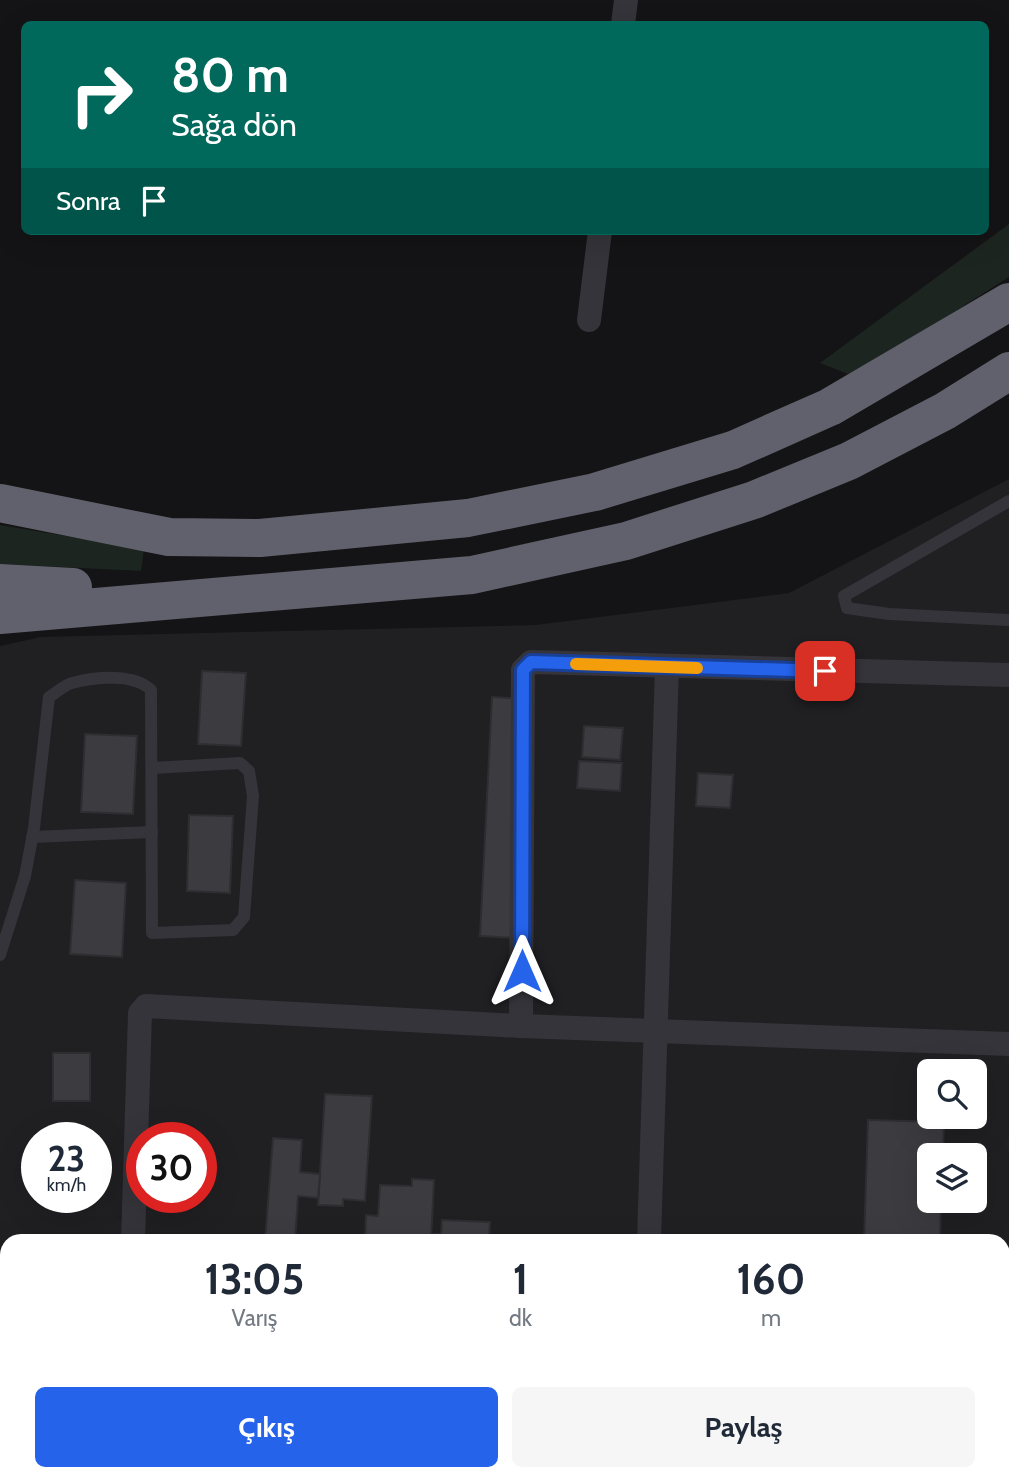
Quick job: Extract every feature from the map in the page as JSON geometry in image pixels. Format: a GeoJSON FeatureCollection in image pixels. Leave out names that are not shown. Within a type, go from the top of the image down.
{"type":"FeatureCollection","features":[{"type":"Feature","properties":{"kind":"highway"},"geometry":{"type":"LineString","coordinates":[[0,503],[169,537],[260,538],[468,518],[595,492],[733,450],[830,407],[1009,302]]}},
{"type":"Feature","properties":{"kind":"highway"},"geometry":{"type":"LineString","coordinates":[[0,615],[472,575],[626,541],[754,500],[849,461],[945,411],[1009,371]]}},
{"type":"Feature","properties":{"kind":"highway"},"geometry":{"type":"LineString","coordinates":[[0,481],[44,498],[191,522],[285,526],[468,518]]}},
{"type":"Feature","properties":{"kind":"highway"},"geometry":{"type":"LineString","coordinates":[[0,583],[229,596]]}},
{"type":"Feature","properties":{"kind":"street"},"geometry":{"type":"LineString","coordinates":[[623,21],[626,0]]}},
{"type":"Feature","properties":{"kind":"street"},"geometry":{"type":"LineString","coordinates":[[589,320],[600,235]]}},
{"type":"Feature","properties":{"kind":"street"},"geometry":{"type":"LineString","coordinates":[[521,1026],[523,670],[531,662],[1009,675]]}},
{"type":"Feature","properties":{"kind":"street"},"geometry":{"type":"LineString","coordinates":[[649,1234],[667,667]]}},
{"type":"Feature","properties":{"kind":"street"},"geometry":{"type":"LineString","coordinates":[[133,1234],[140,1013],[146,1006],[521,1026],[1009,1044]]}},
{"type":"Feature","properties":{"kind":"lane"},"geometry":{"type":"LineString","coordinates":[[1009,501],[865,581],[844,596],[847,608],[889,614],[1009,620]]}},
{"type":"Feature","properties":{"kind":"lane"},"geometry":{"type":"LineString","coordinates":[[0,956],[25,876],[49,698],[69,684],[103,679],[143,682],[151,690],[152,933],[233,930],[244,917],[253,796],[250,771],[240,763],[152,768]]}},
{"type":"Feature","properties":{"kind":"lane"},"geometry":{"type":"LineString","coordinates":[[32,837],[152,832]]}},
{"type":"Feature","properties":{"kind":"shaded area"},"geometry":{"type":"Polygon","coordinates":[[[1009,224],[1009,277],[853,376],[820,363],[1009,224]]]}},
{"type":"Feature","properties":{"kind":"shaded area"},"geometry":{"type":"Polygon","coordinates":[[[1009,479],[1009,1234],[0,1234],[0,646],[41,637],[536,625],[789,593],[1009,479]]]}},
{"type":"Feature","properties":{"kind":"shaded area"},"geometry":{"type":"Polygon","coordinates":[[[0,525],[144,549],[141,571],[0,564],[0,525]]]}},
{"type":"Feature","properties":{"kind":"building"},"geometry":{"type":"Polygon","coordinates":[[[202,671],[246,673],[241,746],[198,744],[202,671]]]}},
{"type":"Feature","properties":{"kind":"building"},"geometry":{"type":"Polygon","coordinates":[[[492,697],[529,699],[516,938],[480,936],[492,697]]]}},
{"type":"Feature","properties":{"kind":"building"},"geometry":{"type":"Polygon","coordinates":[[[584,726],[623,728],[620,760],[582,757],[584,726]]]}},
{"type":"Feature","properties":{"kind":"building"},"geometry":{"type":"Polygon","coordinates":[[[85,734],[137,736],[133,814],[81,812],[85,734]]]}},
{"type":"Feature","properties":{"kind":"building"},"geometry":{"type":"Polygon","coordinates":[[[579,761],[622,763],[620,791],[577,788],[579,761]]]}},
{"type":"Feature","properties":{"kind":"building"},"geometry":{"type":"Polygon","coordinates":[[[698,773],[733,775],[730,808],[696,806],[698,773]]]}},
{"type":"Feature","properties":{"kind":"building"},"geometry":{"type":"Polygon","coordinates":[[[189,815],[233,816],[230,893],[187,891],[189,815]]]}},
{"type":"Feature","properties":{"kind":"building"},"geometry":{"type":"Polygon","coordinates":[[[75,880],[126,883],[122,957],[70,954],[75,880]]]}},
{"type":"Feature","properties":{"kind":"building"},"geometry":{"type":"Polygon","coordinates":[[[53,1053],[90,1053],[90,1101],[53,1101],[53,1053]]]}},
{"type":"Feature","properties":{"kind":"building"},"geometry":{"type":"Polygon","coordinates":[[[325,1094],[372,1096],[365,1201],[343,1199],[343,1206],[318,1205],[325,1094]]]}},
{"type":"Feature","properties":{"kind":"building"},"geometry":{"type":"Polygon","coordinates":[[[868,1120],[917,1121],[917,1129],[944,1129],[943,1143],[917,1143],[917,1213],[941,1213],[940,1234],[864,1234],[868,1120]]]}},
{"type":"Feature","properties":{"kind":"building"},"geometry":{"type":"Polygon","coordinates":[[[273,1138],[302,1140],[300,1172],[320,1174],[318,1198],[298,1196],[295,1234],[266,1234],[273,1138]]]}},
{"type":"Feature","properties":{"kind":"building"},"geometry":{"type":"Polygon","coordinates":[[[412,1179],[434,1180],[431,1234],[365,1234],[366,1215],[378,1216],[380,1185],[412,1186],[412,1179]]]}},
{"type":"Feature","properties":{"kind":"building"},"geometry":{"type":"Polygon","coordinates":[[[442,1220],[490,1222],[489,1234],[441,1234],[442,1220]]]}},
{"type":"Feature","properties":{"kind":"slow traffic"},"geometry":{"type":"LineString","coordinates":[[576,664],[697,668]]}},
{"type":"Feature","properties":{"kind":"route"},"geometry":{"type":"LineString","coordinates":[[522,971],[523,670],[531,662],[825,671]]}}]}
